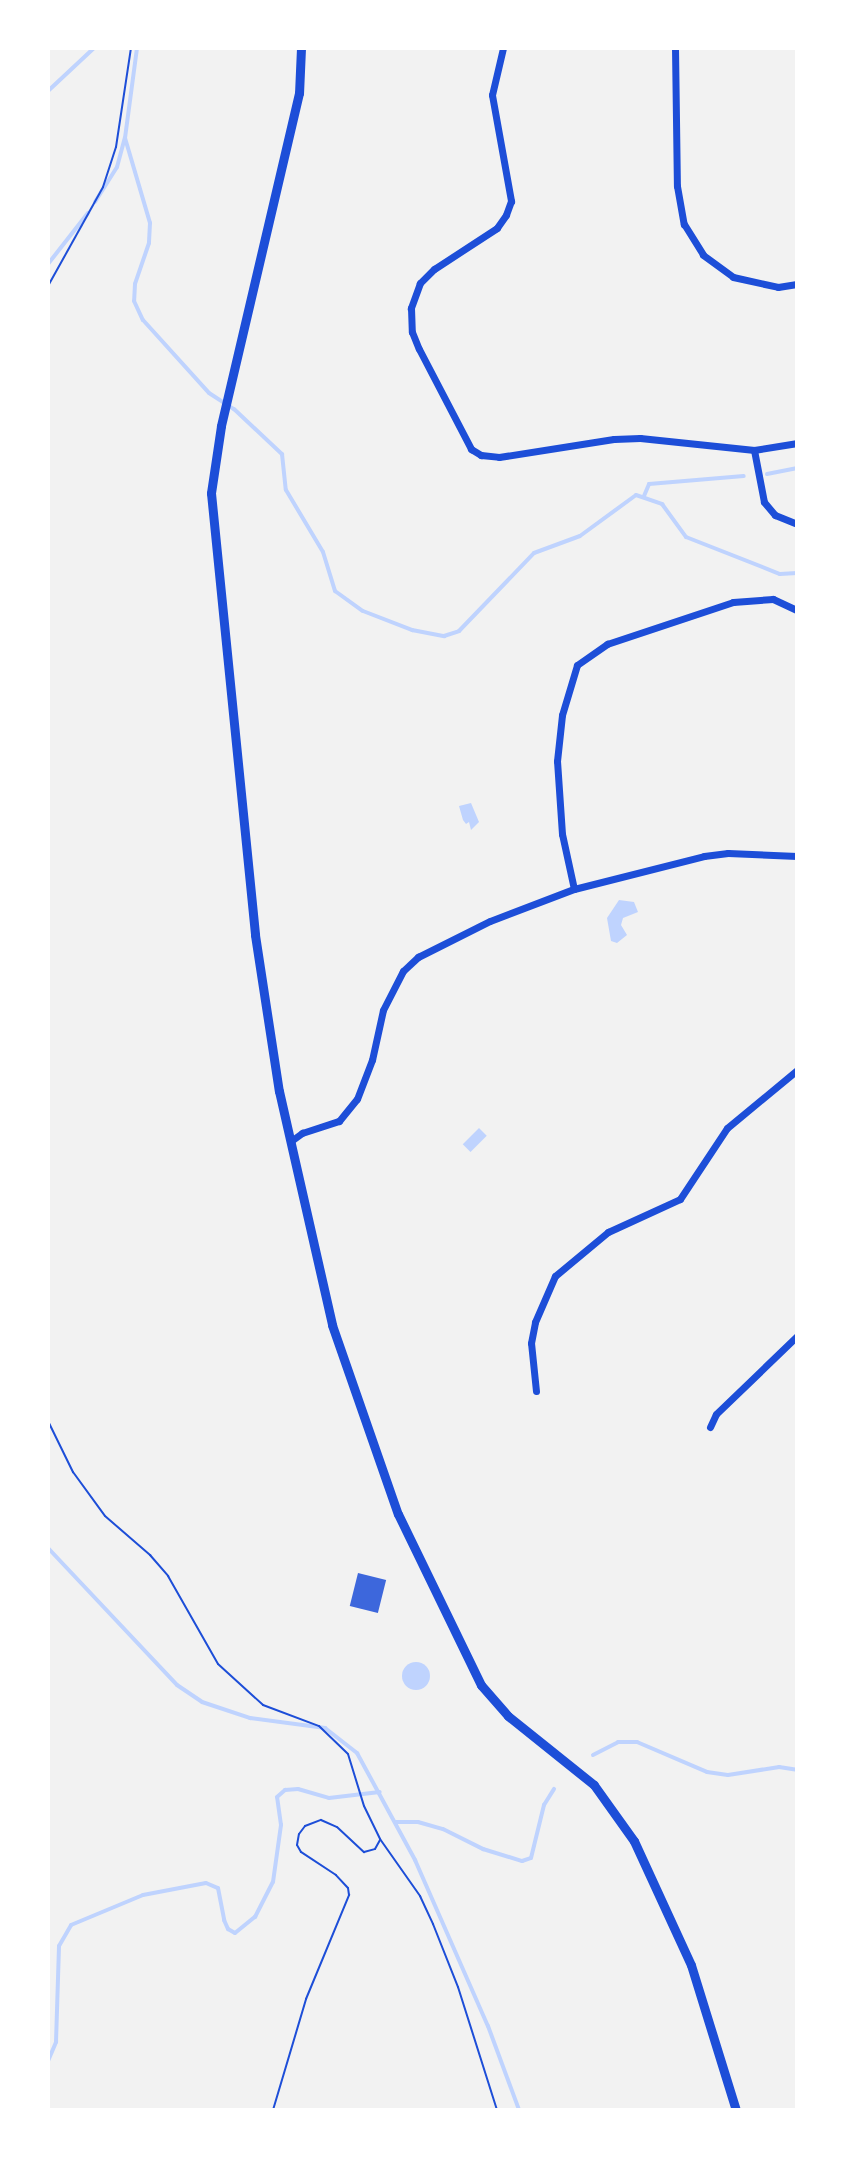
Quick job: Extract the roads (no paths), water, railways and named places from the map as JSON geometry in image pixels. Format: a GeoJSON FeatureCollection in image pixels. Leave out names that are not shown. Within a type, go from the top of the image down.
{"type":"FeatureCollection","features":[{"type":"Feature","properties":{"kind":"street"},"geometry":{"type":"LineString","coordinates":[[301,48],[299,93],[221,426],[211,493],[261,985],[291,1141],[332,1325],[387,1484],[432,1589],[481,1685],[494,1702],[589,1781],[634,1841],[691,1965],[736,2110]]}},
{"type":"Feature","properties":{"kind":"street"},"geometry":{"type":"LineString","coordinates":[[503,48],[492,95],[510,193],[506,215],[497,228],[434,269],[420,283],[411,308],[412,332],[465,440],[481,455],[499,457],[640,438],[754,450],[797,443]]}},
{"type":"Feature","properties":{"kind":"street"},"geometry":{"type":"LineString","coordinates":[[675,48],[677,186],[684,224],[703,255],[733,277],[778,287],[797,284]]}},
{"type":"Feature","properties":{"kind":"street"},"geometry":{"type":"LineString","coordinates":[[754,450],[764,502],[775,515],[797,524]]}},
{"type":"Feature","properties":{"kind":"street"},"geometry":{"type":"LineString","coordinates":[[574,889],[562,834],[557,761],[562,715],[577,665],[607,644],[733,602],[773,599],[797,610]]}},
{"type":"Feature","properties":{"kind":"street"},"geometry":{"type":"LineString","coordinates":[[291,1141],[302,1133],[339,1121],[357,1099],[372,1060],[383,1010],[403,971],[418,957],[490,921],[574,889],[704,856],[728,853],[797,856]]}},
{"type":"Feature","properties":{"kind":"street"},"geometry":{"type":"LineString","coordinates":[[536,1391],[531,1343],[543,1298],[555,1276],[608,1232],[680,1199],[727,1128],[797,1070]]}},
{"type":"Feature","properties":{"kind":"street"},"geometry":{"type":"LineString","coordinates":[[710,1427],[716,1414],[797,1336]]}},
{"type":"Feature","properties":{"kind":"water"},"geometry":{"type":"Polygon","coordinates":[[[471,803],[479,822],[471,830],[469,822],[466,824],[463,820],[459,806],[471,803]]]}},
{"type":"Feature","properties":{"kind":"water"},"geometry":{"type":"Polygon","coordinates":[[[619,900],[634,902],[638,912],[623,918],[621,925],[627,935],[617,943],[611,941],[607,918],[619,900]]]}},
{"type":"Feature","properties":{"kind":"water"},"geometry":{"type":"Polygon","coordinates":[[[479,1128],[487,1136],[471,1152],[463,1144],[479,1128]]]}},
{"type":"Feature","properties":{"kind":"water"},"geometry":{"type":"Polygon","coordinates":[[[416,1662],[426,1666],[430,1676],[426,1686],[416,1690],[406,1686],[402,1676],[406,1666],[416,1662]]]}},
{"type":"Feature","properties":{"kind":"waterway"},"geometry":{"type":"LineString","coordinates":[[48,91],[94,48]]}},
{"type":"Feature","properties":{"kind":"waterway"},"geometry":{"type":"LineString","coordinates":[[95,202],[117,167],[125,138],[137,48]]}},
{"type":"Feature","properties":{"kind":"waterway"},"geometry":{"type":"LineString","coordinates":[[125,138],[150,223],[149,243],[135,284],[134,301],[143,320],[209,393],[234,409],[282,454],[286,490],[323,552],[335,591],[363,611],[412,630],[444,636],[459,631],[534,553],[580,536],[636,495],[662,504],[686,537],[780,574],[797,573]]}},
{"type":"Feature","properties":{"kind":"waterway"},"geometry":{"type":"LineString","coordinates":[[48,264],[88,213]]}},
{"type":"Feature","properties":{"kind":"waterway"},"geometry":{"type":"LineString","coordinates":[[767,474],[797,468]]}},
{"type":"Feature","properties":{"kind":"waterway"},"geometry":{"type":"LineString","coordinates":[[644,496],[649,484],[744,476]]}},
{"type":"Feature","properties":{"kind":"waterway"},"geometry":{"type":"LineString","coordinates":[[48,1548],[177,1685],[202,1702],[250,1718],[325,1728],[357,1753],[415,1860],[488,2026],[519,2110]]}},
{"type":"Feature","properties":{"kind":"waterway"},"geometry":{"type":"LineString","coordinates":[[593,1755],[618,1742],[637,1742],[707,1772],[728,1775],[779,1767],[797,1770]]}},
{"type":"Feature","properties":{"kind":"waterway"},"geometry":{"type":"LineString","coordinates":[[48,2061],[56,2042],[59,1946],[71,1925],[143,1895],[206,1883],[218,1888],[224,1920],[228,1929],[235,1933],[255,1917],[273,1882],[281,1825],[277,1797],[285,1790],[298,1789],[329,1798],[380,1792]]}},
{"type":"Feature","properties":{"kind":"waterway"},"geometry":{"type":"LineString","coordinates":[[396,1822],[418,1822],[443,1829],[483,1849],[522,1861],[531,1858],[544,1805],[554,1789]]}}]}
